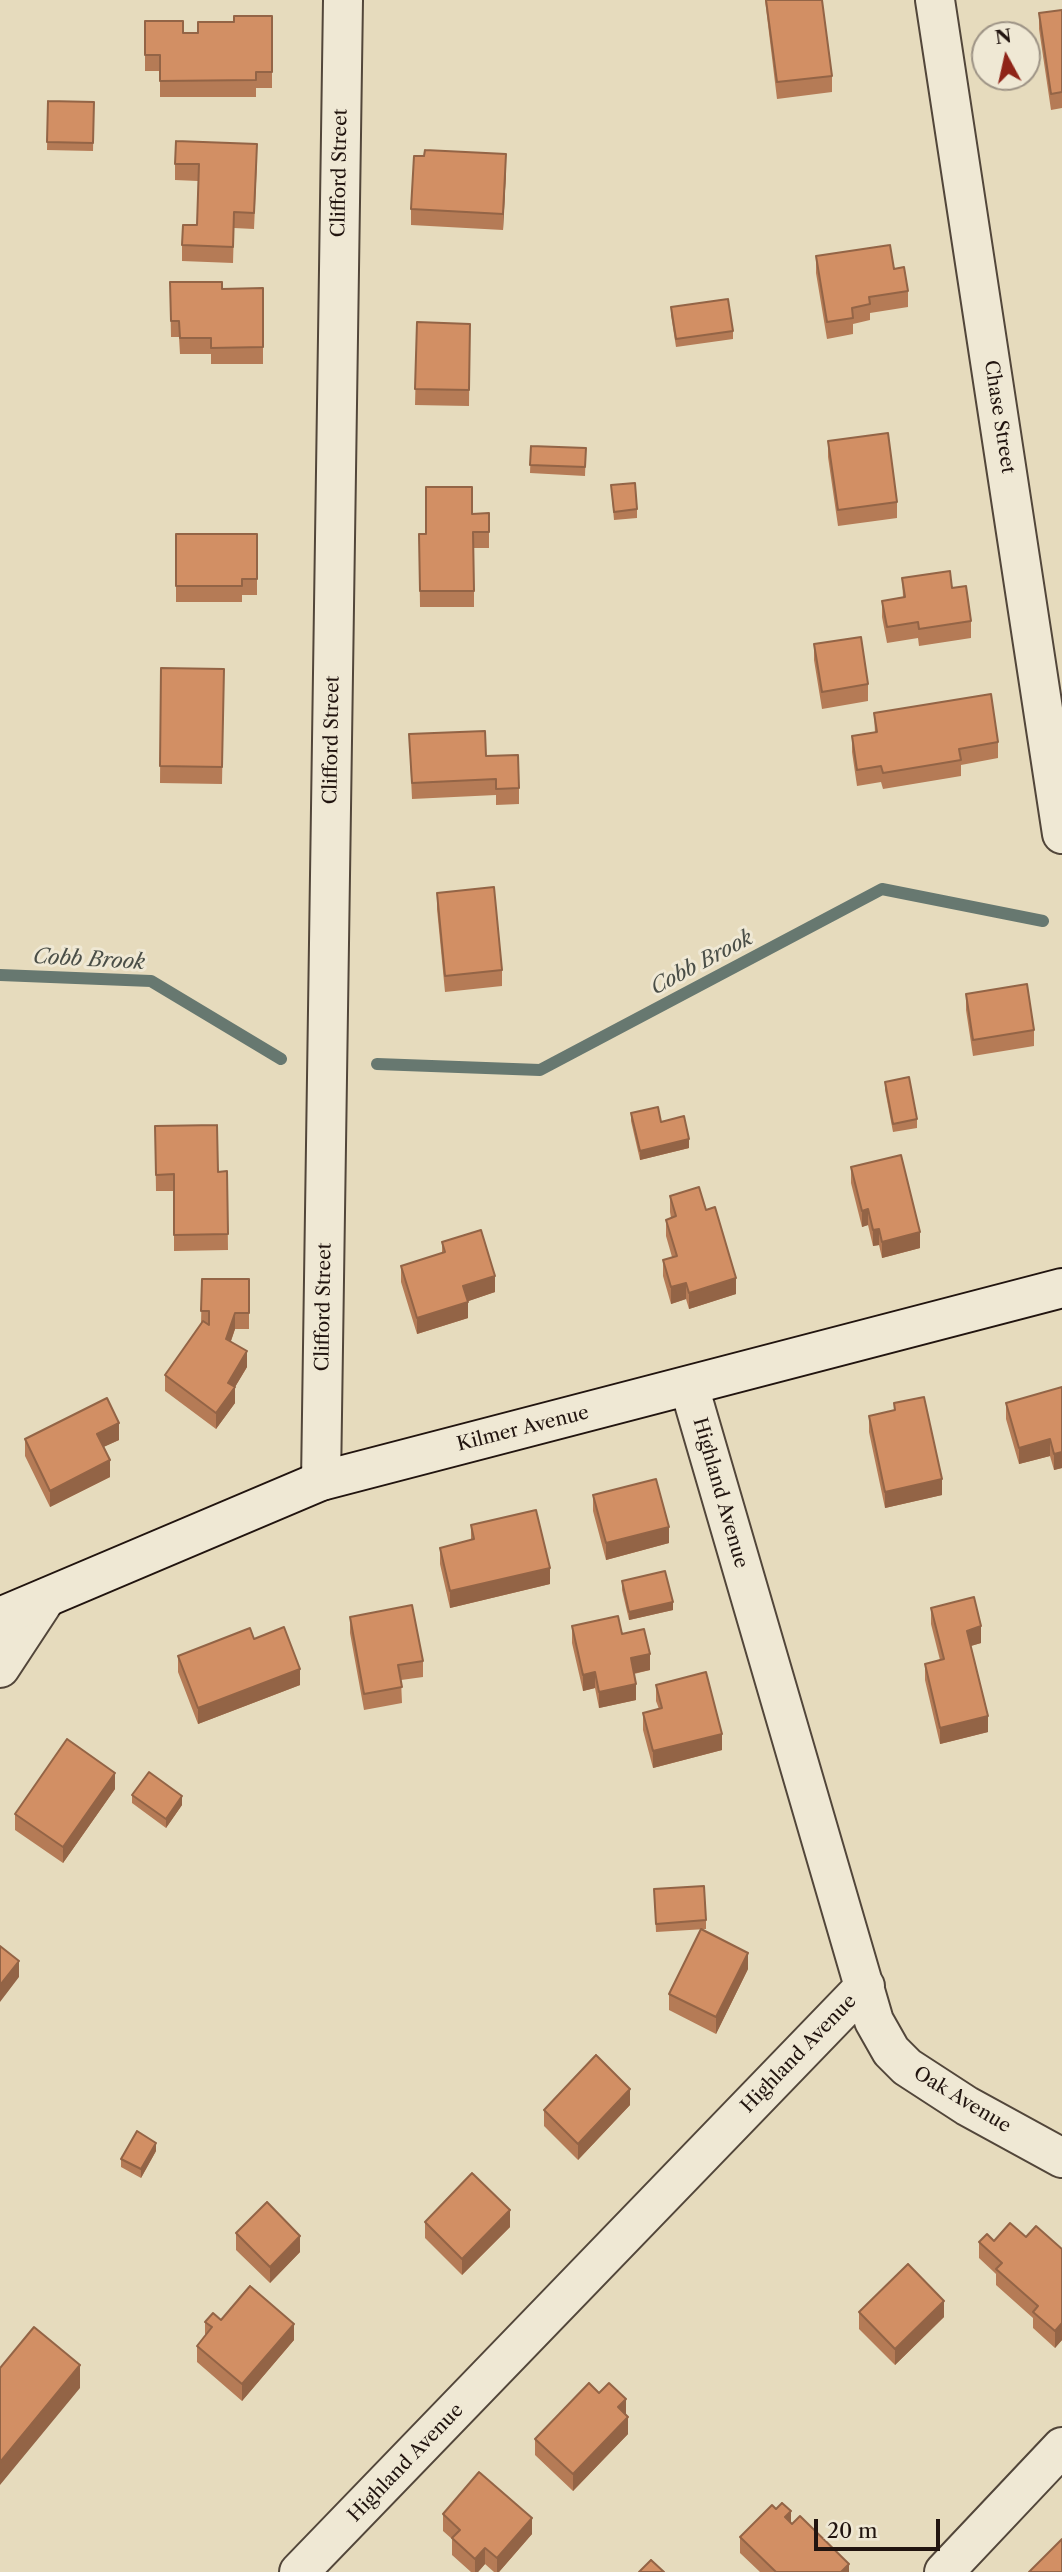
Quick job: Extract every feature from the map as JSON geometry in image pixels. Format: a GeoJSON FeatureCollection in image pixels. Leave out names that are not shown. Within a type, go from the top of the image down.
{"type":"FeatureCollection","features":[{"type":"Feature","properties":{"kind":"street","name":"Clifford Street"},"geometry":{"type":"LineString","coordinates":[[321,1481],[343,0]]}},
{"type":"Feature","properties":{"kind":"street","name":"Chase Street"},"geometry":{"type":"LineString","coordinates":[[935,0],[1062,834]]}},
{"type":"Feature","properties":{"kind":"street","name":"Kilmer Avenue"},"geometry":{"type":"LineString","coordinates":[[0,1617],[321,1481],[1062,1288]]}},
{"type":"Feature","properties":{"kind":"street","name":"Highland Avenue"},"geometry":{"type":"LineString","coordinates":[[299,2572],[865,1986],[689,1386]]}},
{"type":"Feature","properties":{"kind":"street"},"geometry":{"type":"LineString","coordinates":[[0,1668],[46,1598]]}},
{"type":"Feature","properties":{"kind":"street","name":"Oak Avenue"},"geometry":{"type":"LineString","coordinates":[[865,1986],[874,2021],[891,2051],[907,2067],[967,2106],[1062,2158]]}},
{"type":"Feature","properties":{"kind":"street"},"geometry":{"type":"LineString","coordinates":[[944,2572],[1062,2447]]}},
{"type":"Feature","properties":{"kind":"building"},"geometry":{"type":"Polygon","coordinates":[[[766,0],[822,0],[832,76],[777,82],[766,0]]]}},
{"type":"Feature","properties":{"kind":"building"},"geometry":{"type":"Polygon","coordinates":[[[1062,10],[1062,92],[1051,94],[1039,13],[1062,10]]]}},
{"type":"Feature","properties":{"kind":"building"},"geometry":{"type":"Polygon","coordinates":[[[234,16],[272,16],[272,72],[256,72],[256,80],[160,81],[160,55],[145,55],[145,21],[183,21],[183,33],[198,33],[198,22],[234,22],[234,16]]]}},
{"type":"Feature","properties":{"kind":"building"},"geometry":{"type":"Polygon","coordinates":[[[48,101],[94,102],[93,143],[47,142],[48,101]]]}},
{"type":"Feature","properties":{"kind":"building"},"geometry":{"type":"Polygon","coordinates":[[[176,141],[257,144],[254,213],[234,212],[233,247],[182,245],[183,225],[197,225],[199,164],[175,164],[176,141]]]}},
{"type":"Feature","properties":{"kind":"building"},"geometry":{"type":"Polygon","coordinates":[[[425,150],[506,154],[503,214],[411,209],[414,156],[424,156],[425,150]]]}},
{"type":"Feature","properties":{"kind":"building"},"geometry":{"type":"Polygon","coordinates":[[[890,245],[894,269],[904,267],[908,291],[869,297],[870,304],[852,308],[853,318],[827,322],[816,256],[890,245]]]}},
{"type":"Feature","properties":{"kind":"building"},"geometry":{"type":"Polygon","coordinates":[[[170,282],[222,282],[222,289],[263,288],[263,347],[211,348],[211,338],[180,338],[179,321],[171,321],[170,282]]]}},
{"type":"Feature","properties":{"kind":"building"},"geometry":{"type":"Polygon","coordinates":[[[728,299],[733,331],[676,339],[671,307],[728,299]]]}},
{"type":"Feature","properties":{"kind":"building"},"geometry":{"type":"Polygon","coordinates":[[[417,322],[470,324],[469,390],[415,389],[417,322]]]}},
{"type":"Feature","properties":{"kind":"building"},"geometry":{"type":"Polygon","coordinates":[[[888,433],[897,502],[838,510],[828,441],[888,433]]]}},
{"type":"Feature","properties":{"kind":"building"},"geometry":{"type":"Polygon","coordinates":[[[531,446],[586,448],[585,467],[530,465],[531,446]]]}},
{"type":"Feature","properties":{"kind":"building"},"geometry":{"type":"Polygon","coordinates":[[[635,483],[637,509],[614,512],[611,485],[635,483]]]}},
{"type":"Feature","properties":{"kind":"building"},"geometry":{"type":"Polygon","coordinates":[[[426,487],[472,487],[472,514],[489,513],[489,532],[473,532],[474,591],[420,591],[419,534],[426,534],[426,487]]]}},
{"type":"Feature","properties":{"kind":"building"},"geometry":{"type":"Polygon","coordinates":[[[176,534],[257,534],[257,579],[242,579],[242,586],[176,586],[176,534]]]}},
{"type":"Feature","properties":{"kind":"building"},"geometry":{"type":"Polygon","coordinates":[[[950,571],[952,588],[966,586],[971,621],[919,629],[918,622],[887,627],[882,601],[905,597],[902,578],[950,571]]]}},
{"type":"Feature","properties":{"kind":"building"},"geometry":{"type":"Polygon","coordinates":[[[861,637],[868,684],[822,692],[814,644],[861,637]]]}},
{"type":"Feature","properties":{"kind":"building"},"geometry":{"type":"Polygon","coordinates":[[[161,668],[224,669],[222,767],[160,766],[161,668]]]}},
{"type":"Feature","properties":{"kind":"building"},"geometry":{"type":"Polygon","coordinates":[[[991,694],[998,742],[959,749],[961,760],[883,773],[881,766],[857,770],[852,736],[877,732],[874,713],[991,694]]]}},
{"type":"Feature","properties":{"kind":"building"},"geometry":{"type":"Polygon","coordinates":[[[485,731],[486,756],[518,755],[519,788],[496,789],[496,779],[412,783],[409,734],[485,731]]]}},
{"type":"Feature","properties":{"kind":"building"},"geometry":{"type":"Polygon","coordinates":[[[494,887],[502,970],[445,976],[437,893],[494,887]]]}},
{"type":"Feature","properties":{"kind":"building"},"geometry":{"type":"Polygon","coordinates":[[[1027,984],[1034,1030],[973,1040],[966,994],[1027,984]]]}},
{"type":"Feature","properties":{"kind":"building"},"geometry":{"type":"Polygon","coordinates":[[[909,1077],[917,1119],[893,1124],[885,1082],[909,1077]]]}},
{"type":"Feature","properties":{"kind":"building"},"geometry":{"type":"Polygon","coordinates":[[[658,1107],[661,1122],[684,1116],[689,1139],[640,1151],[631,1113],[658,1107]]]}},
{"type":"Feature","properties":{"kind":"building"},"geometry":{"type":"Polygon","coordinates":[[[217,1125],[218,1172],[227,1171],[228,1234],[174,1235],[174,1174],[156,1175],[155,1126],[217,1125]]]}},
{"type":"Feature","properties":{"kind":"building"},"geometry":{"type":"Polygon","coordinates":[[[901,1155],[920,1232],[882,1242],[879,1229],[873,1230],[868,1209],[862,1211],[851,1167],[901,1155]]]}},
{"type":"Feature","properties":{"kind":"building"},"geometry":{"type":"Polygon","coordinates":[[[699,1187],[706,1210],[715,1207],[736,1278],[689,1293],[686,1283],[671,1287],[663,1260],[677,1256],[666,1220],[676,1216],[670,1196],[699,1187]]]}},
{"type":"Feature","properties":{"kind":"building"},"geometry":{"type":"Polygon","coordinates":[[[481,1230],[495,1276],[463,1286],[468,1302],[417,1318],[401,1266],[445,1252],[442,1242],[481,1230]]]}},
{"type":"Feature","properties":{"kind":"building"},"geometry":{"type":"Polygon","coordinates":[[[202,1279],[249,1279],[249,1313],[235,1313],[226,1339],[247,1351],[228,1383],[235,1387],[216,1413],[165,1375],[203,1321],[209,1325],[209,1311],[201,1311],[202,1279]]]}},
{"type":"Feature","properties":{"kind":"building"},"geometry":{"type":"Polygon","coordinates":[[[1062,1387],[1062,1452],[1054,1454],[1050,1439],[1019,1448],[1006,1403],[1062,1387]]]}},
{"type":"Feature","properties":{"kind":"building"},"geometry":{"type":"Polygon","coordinates":[[[924,1397],[942,1479],[885,1492],[869,1416],[895,1410],[894,1403],[924,1397]]]}},
{"type":"Feature","properties":{"kind":"building"},"geometry":{"type":"Polygon","coordinates":[[[107,1398],[119,1423],[97,1434],[110,1460],[50,1491],[25,1439],[107,1398]]]}},
{"type":"Feature","properties":{"kind":"building"},"geometry":{"type":"Polygon","coordinates":[[[656,1479],[669,1527],[606,1543],[593,1495],[656,1479]]]}},
{"type":"Feature","properties":{"kind":"building"},"geometry":{"type":"Polygon","coordinates":[[[536,1510],[550,1568],[450,1591],[440,1548],[474,1539],[471,1525],[536,1510]]]}},
{"type":"Feature","properties":{"kind":"building"},"geometry":{"type":"Polygon","coordinates":[[[665,1571],[673,1602],[629,1612],[622,1581],[665,1571]]]}},
{"type":"Feature","properties":{"kind":"building"},"geometry":{"type":"Polygon","coordinates":[[[974,1597],[981,1626],[967,1631],[988,1716],[940,1728],[925,1664],[944,1659],[931,1608],[974,1597]]]}},
{"type":"Feature","properties":{"kind":"building"},"geometry":{"type":"Polygon","coordinates":[[[412,1605],[423,1661],[398,1665],[402,1687],[364,1694],[350,1617],[412,1605]]]}},
{"type":"Feature","properties":{"kind":"building"},"geometry":{"type":"Polygon","coordinates":[[[618,1616],[622,1634],[644,1629],[650,1654],[631,1658],[636,1684],[599,1692],[595,1672],[583,1675],[572,1626],[618,1616]]]}},
{"type":"Feature","properties":{"kind":"building"},"geometry":{"type":"Polygon","coordinates":[[[284,1627],[300,1669],[198,1708],[178,1656],[250,1628],[254,1639],[284,1627]]]}},
{"type":"Feature","properties":{"kind":"building"},"geometry":{"type":"Polygon","coordinates":[[[706,1672],[722,1734],[653,1751],[643,1713],[662,1708],[656,1685],[706,1672]]]}},
{"type":"Feature","properties":{"kind":"building"},"geometry":{"type":"Polygon","coordinates":[[[67,1739],[115,1773],[63,1847],[15,1814],[67,1739]]]}},
{"type":"Feature","properties":{"kind":"building"},"geometry":{"type":"Polygon","coordinates":[[[149,1772],[182,1796],[166,1819],[132,1795],[149,1772]]]}},
{"type":"Feature","properties":{"kind":"building"},"geometry":{"type":"Polygon","coordinates":[[[704,1886],[706,1920],[656,1924],[654,1889],[704,1886]]]}},
{"type":"Feature","properties":{"kind":"building"},"geometry":{"type":"Polygon","coordinates":[[[701,1929],[748,1953],[716,2017],[669,1994],[701,1929]]]}},
{"type":"Feature","properties":{"kind":"building"},"geometry":{"type":"Polygon","coordinates":[[[0,1946],[19,1961],[0,1985],[0,1946]]]}},
{"type":"Feature","properties":{"kind":"building"},"geometry":{"type":"Polygon","coordinates":[[[596,2055],[630,2089],[578,2144],[544,2110],[596,2055]]]}},
{"type":"Feature","properties":{"kind":"building"},"geometry":{"type":"Polygon","coordinates":[[[137,2131],[156,2143],[141,2169],[121,2159],[137,2131]]]}},
{"type":"Feature","properties":{"kind":"building"},"geometry":{"type":"Polygon","coordinates":[[[472,2173],[510,2210],[462,2259],[425,2222],[472,2173]]]}},
{"type":"Feature","properties":{"kind":"building"},"geometry":{"type":"Polygon","coordinates":[[[267,2202],[300,2236],[270,2267],[236,2233],[267,2202]]]}},
{"type":"Feature","properties":{"kind":"building"},"geometry":{"type":"Polygon","coordinates":[[[1010,2223],[1026,2237],[1036,2226],[1062,2249],[1062,2323],[1055,2331],[1033,2312],[1038,2306],[996,2269],[1002,2263],[979,2242],[987,2234],[994,2241],[1010,2223]]]}},
{"type":"Feature","properties":{"kind":"building"},"geometry":{"type":"Polygon","coordinates":[[[908,2264],[944,2301],[895,2349],[859,2312],[908,2264]]]}},
{"type":"Feature","properties":{"kind":"building"},"geometry":{"type":"Polygon","coordinates":[[[250,2286],[294,2324],[242,2384],[197,2346],[212,2327],[205,2322],[213,2313],[221,2320],[250,2286]]]}},
{"type":"Feature","properties":{"kind":"building"},"geometry":{"type":"Polygon","coordinates":[[[34,2327],[80,2365],[0,2462],[0,2368],[34,2327]]]}},
{"type":"Feature","properties":{"kind":"building"},"geometry":{"type":"Polygon","coordinates":[[[589,2383],[599,2393],[609,2383],[626,2399],[618,2407],[628,2417],[573,2474],[535,2439],[589,2383]]]}},
{"type":"Feature","properties":{"kind":"building"},"geometry":{"type":"Polygon","coordinates":[[[479,2472],[532,2518],[497,2558],[485,2548],[475,2559],[452,2538],[460,2530],[443,2514],[479,2472]]]}},
{"type":"Feature","properties":{"kind":"building"},"geometry":{"type":"Polygon","coordinates":[[[782,2503],[791,2511],[785,2517],[792,2524],[800,2516],[849,2564],[841,2572],[776,2572],[740,2537],[772,2505],[776,2509],[782,2503]]]}},
{"type":"Feature","properties":{"kind":"building"},"geometry":{"type":"Polygon","coordinates":[[[1062,2539],[1062,2572],[1029,2572],[1062,2539]]]}},
{"type":"Feature","properties":{"kind":"building"},"geometry":{"type":"Polygon","coordinates":[[[651,2560],[664,2572],[639,2572],[651,2560]]]}},
{"type":"Feature","properties":{"kind":"waterway","name":"Cobb Brook"},"geometry":{"type":"LineString","coordinates":[[377,1064],[540,1070],[882,889],[1043,921]]}},
{"type":"Feature","properties":{"kind":"waterway","name":"Cobb Brook"},"geometry":{"type":"LineString","coordinates":[[0,975],[151,981],[281,1059]]}}]}
